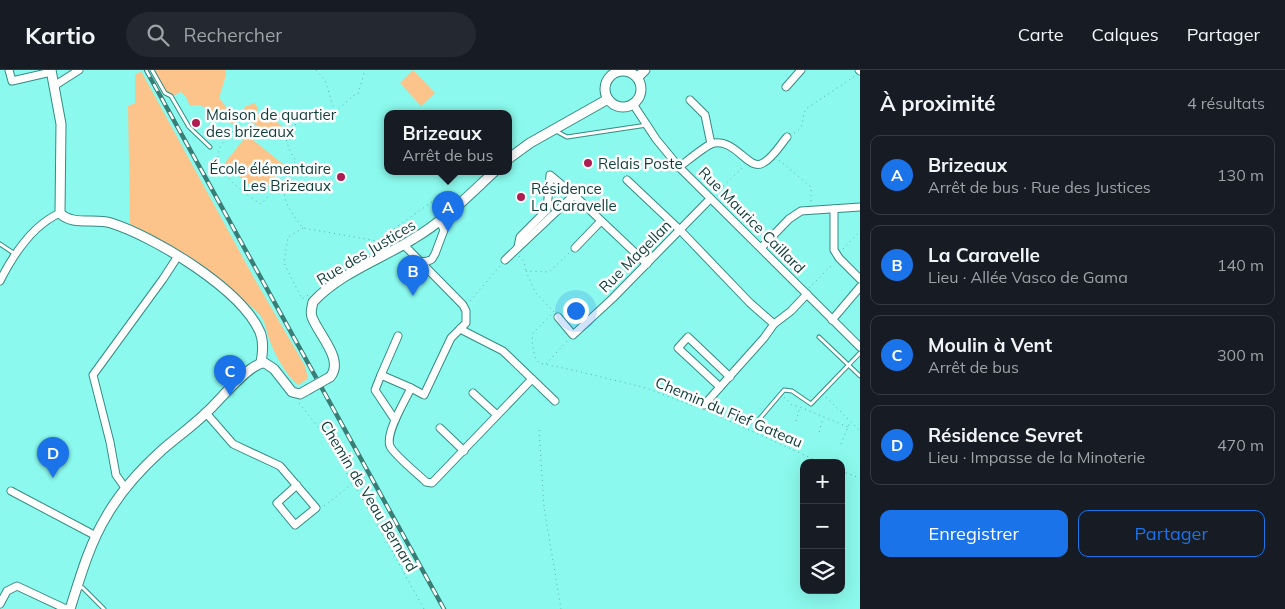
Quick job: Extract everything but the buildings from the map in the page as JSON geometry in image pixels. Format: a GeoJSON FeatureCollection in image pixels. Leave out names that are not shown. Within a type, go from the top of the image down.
{"type":"FeatureCollection","features":[{"type":"Feature","properties":{"kind":"street"},"geometry":{"type":"LineString","coordinates":[[9,70],[12,81],[51,71],[60,117],[62,139],[60,213],[64,217],[74,220],[98,220],[119,225],[178,256],[213,280],[242,305],[260,333],[263,342],[261,362],[160,452],[126,489],[105,518],[96,536],[70,609]]}},
{"type":"Feature","properties":{"kind":"street"},"geometry":{"type":"LineString","coordinates":[[54,86],[79,70]]}},
{"type":"Feature","properties":{"kind":"street"},"geometry":{"type":"LineString","coordinates":[[638,77],[646,70]]}},
{"type":"Feature","properties":{"kind":"street"},"geometry":{"type":"LineString","coordinates":[[786,87],[800,70]]}},
{"type":"Feature","properties":{"kind":"street"},"geometry":{"type":"LineString","coordinates":[[628,71],[638,77],[641,83],[641,95],[633,104],[622,107],[616,106],[608,99],[604,89],[608,72],[628,71]]}},
{"type":"Feature","properties":{"kind":"street"},"geometry":{"type":"LineString","coordinates":[[512,156],[530,143],[608,99]]}},
{"type":"Feature","properties":{"kind":"street"},"geometry":{"type":"LineString","coordinates":[[690,100],[705,115],[711,144]]}},
{"type":"Feature","properties":{"kind":"street","name":"Rue Maurice Caillard"},"geometry":{"type":"LineString","coordinates":[[633,104],[656,139],[679,168],[860,347]]}},
{"type":"Feature","properties":{"kind":"street"},"geometry":{"type":"LineString","coordinates":[[679,168],[711,144],[727,144],[753,164],[759,165],[765,162],[787,137]]}},
{"type":"Feature","properties":{"kind":"street","name":"Rue des Justices"},"geometry":{"type":"LineString","coordinates":[[302,392],[330,377],[334,370],[334,362],[312,318],[311,308],[313,302],[354,271],[404,245],[443,219],[491,175]]}},
{"type":"Feature","properties":{"kind":"street"},"geometry":{"type":"LineString","coordinates":[[516,249],[520,237],[547,210],[550,175],[574,194],[647,264]]}},
{"type":"Feature","properties":{"kind":"street"},"geometry":{"type":"LineString","coordinates":[[627,180],[680,230],[750,303],[774,324]]}},
{"type":"Feature","properties":{"kind":"street"},"geometry":{"type":"LineString","coordinates":[[505,260],[574,194]]}},
{"type":"Feature","properties":{"kind":"street","name":"Rue Magellan"},"geometry":{"type":"LineString","coordinates":[[573,335],[613,298],[710,199]]}},
{"type":"Feature","properties":{"kind":"street"},"geometry":{"type":"LineString","coordinates":[[761,248],[789,219],[801,211],[860,207]]}},
{"type":"Feature","properties":{"kind":"street"},"geometry":{"type":"LineString","coordinates":[[834,209],[834,250],[838,257],[860,279]]}},
{"type":"Feature","properties":{"kind":"street"},"geometry":{"type":"LineString","coordinates":[[0,281],[32,234],[47,220],[60,213]]}},
{"type":"Feature","properties":{"kind":"street"},"geometry":{"type":"LineString","coordinates":[[420,262],[428,262],[436,254],[444,230],[443,219]]}},
{"type":"Feature","properties":{"kind":"street"},"geometry":{"type":"LineString","coordinates":[[575,248],[601,221]]}},
{"type":"Feature","properties":{"kind":"street"},"geometry":{"type":"LineString","coordinates":[[381,375],[424,395],[451,338],[466,323],[464,308],[404,245]]}},
{"type":"Feature","properties":{"kind":"street"},"geometry":{"type":"LineString","coordinates":[[126,489],[116,475],[93,374],[178,256]]}},
{"type":"Feature","properties":{"kind":"street"},"geometry":{"type":"LineString","coordinates":[[832,320],[860,287]]}},
{"type":"Feature","properties":{"kind":"street"},"geometry":{"type":"LineString","coordinates":[[704,405],[764,338],[774,324],[791,311],[806,293]]}},
{"type":"Feature","properties":{"kind":"street"},"geometry":{"type":"LineString","coordinates":[[558,317],[573,335]]}},
{"type":"Feature","properties":{"kind":"street"},"geometry":{"type":"LineString","coordinates":[[460,329],[503,351],[555,400]]}},
{"type":"Feature","properties":{"kind":"street"},"geometry":{"type":"LineString","coordinates":[[395,420],[375,390],[398,336]]}},
{"type":"Feature","properties":{"kind":"street"},"geometry":{"type":"LineString","coordinates":[[720,387],[678,348],[688,337],[730,377]]}},
{"type":"Feature","properties":{"kind":"street"},"geometry":{"type":"LineString","coordinates":[[261,362],[268,364],[274,369],[291,392],[302,392]]}},
{"type":"Feature","properties":{"kind":"street"},"geometry":{"type":"LineString","coordinates":[[411,388],[395,420],[389,441],[392,450],[426,482],[432,483],[532,379]]}},
{"type":"Feature","properties":{"kind":"street"},"geometry":{"type":"LineString","coordinates":[[473,392],[497,415]]}},
{"type":"Feature","properties":{"kind":"street"},"geometry":{"type":"LineString","coordinates":[[206,413],[233,444],[280,466],[297,485],[316,508],[296,525],[277,503],[297,485]]}},
{"type":"Feature","properties":{"kind":"street"},"geometry":{"type":"LineString","coordinates":[[440,428],[464,451]]}},
{"type":"Feature","properties":{"kind":"street"},"geometry":{"type":"LineString","coordinates":[[11,491],[96,536]]}},
{"type":"Feature","properties":{"kind":"street"},"geometry":{"type":"LineString","coordinates":[[0,604],[7,591],[17,586],[66,609]]}},
{"type":"Feature","properties":{"kind":"lane"},"geometry":{"type":"LineString","coordinates":[[152,70],[165,93],[171,96],[189,126],[210,147]]}},
{"type":"Feature","properties":{"kind":"lane"},"geometry":{"type":"LineString","coordinates":[[554,130],[567,137],[647,125]]}},
{"type":"Feature","properties":{"kind":"lane"},"geometry":{"type":"LineString","coordinates":[[0,244],[16,255]]}},
{"type":"Feature","properties":{"kind":"lane"},"geometry":{"type":"LineString","coordinates":[[819,337],[860,376]]}},
{"type":"Feature","properties":{"kind":"lane"},"geometry":{"type":"LineString","coordinates":[[756,423],[784,390],[792,391],[811,404],[860,353]]}},
{"type":"Feature","properties":{"kind":"lane"},"geometry":{"type":"LineString","coordinates":[[78,585],[104,609]]}},
{"type":"Feature","properties":{"kind":"path"},"geometry":{"type":"LineString","coordinates":[[316,70],[325,80],[335,112]]}},
{"type":"Feature","properties":{"kind":"path"},"geometry":{"type":"LineString","coordinates":[[304,228],[291,212],[285,198],[284,184],[288,170],[296,161],[289,151],[286,136],[288,130],[302,120],[327,119],[354,94],[358,94],[365,70]]}},
{"type":"Feature","properties":{"kind":"path"},"geometry":{"type":"LineString","coordinates":[[787,137],[801,129],[803,112],[807,108],[860,71]]}},
{"type":"Feature","properties":{"kind":"path"},"geometry":{"type":"LineString","coordinates":[[243,120],[220,147],[217,157],[225,175],[261,204],[267,200],[272,192],[284,184]]}},
{"type":"Feature","properties":{"kind":"path"},"geometry":{"type":"LineString","coordinates":[[772,154],[810,188],[812,209]]}},
{"type":"Feature","properties":{"kind":"path"},"geometry":{"type":"LineString","coordinates":[[710,199],[749,161]]}},
{"type":"Feature","properties":{"kind":"path"},"geometry":{"type":"LineString","coordinates":[[307,295],[302,299],[284,263],[288,237],[304,228],[377,241],[433,201],[443,219]]}},
{"type":"Feature","properties":{"kind":"path"},"geometry":{"type":"LineString","coordinates":[[806,293],[860,231]]}},
{"type":"Feature","properties":{"kind":"path"},"geometry":{"type":"LineString","coordinates":[[377,241],[377,252]]}},
{"type":"Feature","properties":{"kind":"path"},"geometry":{"type":"LineString","coordinates":[[526,270],[550,272],[575,248]]}},
{"type":"Feature","properties":{"kind":"path"},"geometry":{"type":"LineString","coordinates":[[516,249],[524,262],[535,292],[558,317]]}},
{"type":"Feature","properties":{"kind":"path"},"geometry":{"type":"LineString","coordinates":[[464,308],[505,260]]}},
{"type":"Feature","properties":{"kind":"path","name":"Chemin du Fief Gateau"},"geometry":{"type":"LineString","coordinates":[[558,317],[550,315],[533,333],[532,341],[535,358],[540,363],[609,378],[654,391],[738,424],[813,459]]}},
{"type":"Feature","properties":{"kind":"path"},"geometry":{"type":"LineString","coordinates":[[546,364],[573,335]]}},
{"type":"Feature","properties":{"kind":"path","name":"Chemin de Veau Bernard"},"geometry":{"type":"LineString","coordinates":[[302,392],[296,399],[301,408],[322,432],[424,609]]}},
{"type":"Feature","properties":{"kind":"path"},"geometry":{"type":"LineString","coordinates":[[780,393],[792,405],[800,406],[848,427]]}},
{"type":"Feature","properties":{"kind":"path"},"geometry":{"type":"LineString","coordinates":[[822,393],[860,431]]}},
{"type":"Feature","properties":{"kind":"path"},"geometry":{"type":"LineString","coordinates":[[796,421],[800,406]]}},
{"type":"Feature","properties":{"kind":"path"},"geometry":{"type":"LineString","coordinates":[[819,432],[824,417]]}},
{"type":"Feature","properties":{"kind":"path"},"geometry":{"type":"LineString","coordinates":[[842,444],[850,422]]}},
{"type":"Feature","properties":{"kind":"path"},"geometry":{"type":"LineString","coordinates":[[539,430],[544,507],[561,609]]}},
{"type":"Feature","properties":{"kind":"path"},"geometry":{"type":"LineString","coordinates":[[845,473],[860,478]]}},
{"type":"Feature","properties":{"kind":"path"},"geometry":{"type":"LineString","coordinates":[[316,508],[324,506],[353,483]]}},
{"type":"Feature","properties":{"kind":"shaded area"},"geometry":{"type":"Polygon","coordinates":[[[150,70],[225,70],[226,75],[219,98],[227,108],[239,115],[234,125],[200,105],[190,106],[186,97],[181,92],[171,97],[165,96],[150,70]]]}},
{"type":"Feature","properties":{"kind":"shaded area"},"geometry":{"type":"Polygon","coordinates":[[[413,70],[435,93],[421,106],[400,83],[413,70]]]}},
{"type":"Feature","properties":{"kind":"shaded area"},"geometry":{"type":"Polygon","coordinates":[[[141,71],[254,278],[305,366],[308,378],[299,385],[286,372],[272,346],[263,319],[256,311],[200,266],[173,248],[130,224],[128,106],[135,103],[135,75],[141,71]]]}},
{"type":"Feature","properties":{"kind":"shaded area"},"geometry":{"type":"Polygon","coordinates":[[[255,103],[258,109],[256,112],[269,123],[273,119],[282,126],[277,136],[275,134],[271,138],[241,113],[246,106],[255,103]]]}},
{"type":"Feature","properties":{"kind":"shaded area"},"geometry":{"type":"Polygon","coordinates":[[[247,135],[284,165],[261,194],[224,164],[247,135]]]}},
{"type":"Feature","properties":{"kind":"railway"},"geometry":{"type":"LineString","coordinates":[[146,70],[444,609]]}},
{"type":"Feature","properties":{"kind":"place","name":"Maison de quartier des brizeaux"},"geometry":{"type":"Point","coordinates":[196,123]}},
{"type":"Feature","properties":{"kind":"place","name":"Relais Poste"},"geometry":{"type":"Point","coordinates":[588,163]}},
{"type":"Feature","properties":{"kind":"place","name":"École élémentaire Les Brizeaux"},"geometry":{"type":"Point","coordinates":[341,177]}},
{"type":"Feature","properties":{"kind":"place","name":"Résidence La Caravelle"},"geometry":{"type":"Point","coordinates":[521,197]}},
{"type":"Feature","properties":{"kind":"place","name":"Brizeaux"},"geometry":{"type":"Point","coordinates":[448,232]}},
{"type":"Feature","properties":{"kind":"place","name":"La Caravelle"},"geometry":{"type":"Point","coordinates":[413,296]}},
{"type":"Feature","properties":{"kind":"place","name":"Moulin à Vent"},"geometry":{"type":"Point","coordinates":[230,396]}},
{"type":"Feature","properties":{"kind":"place","name":"Résidence Sevret"},"geometry":{"type":"Point","coordinates":[53,478]}}]}
